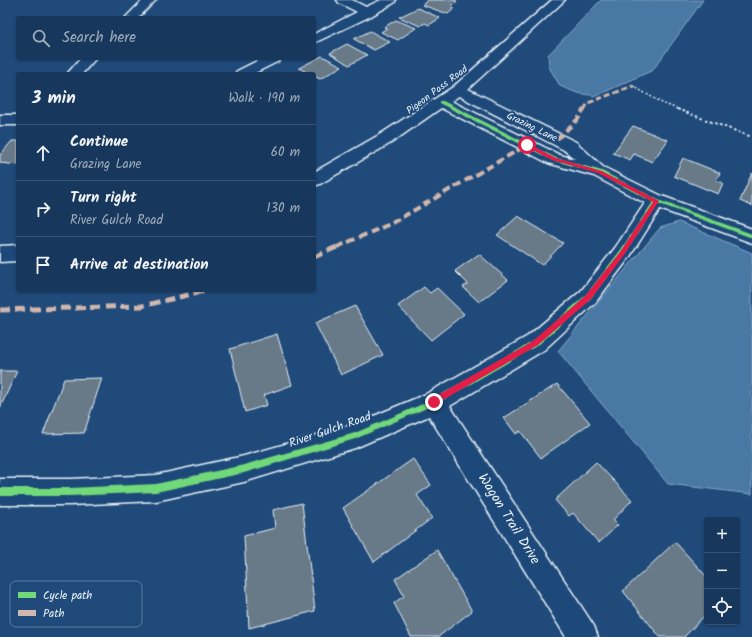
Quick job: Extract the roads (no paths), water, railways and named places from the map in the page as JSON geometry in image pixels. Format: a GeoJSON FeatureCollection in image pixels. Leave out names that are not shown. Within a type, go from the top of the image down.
{"type":"FeatureCollection","features":[{"type":"Feature","properties":{"kind":"street"},"geometry":{"type":"LineString","coordinates":[[133,16],[150,0]]}},
{"type":"Feature","properties":{"kind":"street"},"geometry":{"type":"LineString","coordinates":[[343,0],[367,13]]}},
{"type":"Feature","properties":{"kind":"street"},"geometry":{"type":"LineString","coordinates":[[316,38],[390,0]]}},
{"type":"Feature","properties":{"kind":"street","name":"Pigeon Pass Road"},"geometry":{"type":"LineString","coordinates":[[316,179],[385,139],[458,90],[559,0]]}},
{"type":"Feature","properties":{"kind":"street"},"geometry":{"type":"LineString","coordinates":[[76,72],[87,60]]}},
{"type":"Feature","properties":{"kind":"street"},"geometry":{"type":"LineString","coordinates":[[246,72],[270,60]]}},
{"type":"Feature","properties":{"kind":"street","name":"Grazing Lane"},"geometry":{"type":"LineString","coordinates":[[458,90],[570,146],[600,172]]}},
{"type":"Feature","properties":{"kind":"street","name":"Grazing Lane"},"geometry":{"type":"LineString","coordinates":[[441,102],[554,159],[600,172],[656,201],[752,236]]}},
{"type":"Feature","properties":{"kind":"street"},"geometry":{"type":"LineString","coordinates":[[0,120],[16,120]]}},
{"type":"Feature","properties":{"kind":"street","name":"River Gulch Road"},"geometry":{"type":"LineString","coordinates":[[0,492],[70,492],[156,488],[244,469],[355,436],[434,402],[536,343],[588,297],[622,253],[656,201]]}},
{"type":"Feature","properties":{"kind":"street"},"geometry":{"type":"LineString","coordinates":[[0,254],[16,253]]}},
{"type":"Feature","properties":{"kind":"street","name":"Wagon Trail Drive"},"geometry":{"type":"LineString","coordinates":[[434,402],[583,637]]}},
{"type":"Feature","properties":{"kind":"water"},"geometry":{"type":"Polygon","coordinates":[[[601,0],[703,0],[653,70],[596,96],[577,93],[560,86],[549,67],[548,55],[601,0]]]}},
{"type":"Feature","properties":{"kind":"water"},"geometry":{"type":"Polygon","coordinates":[[[679,222],[752,253],[752,494],[668,484],[558,351],[660,228],[679,222]]]}}]}
